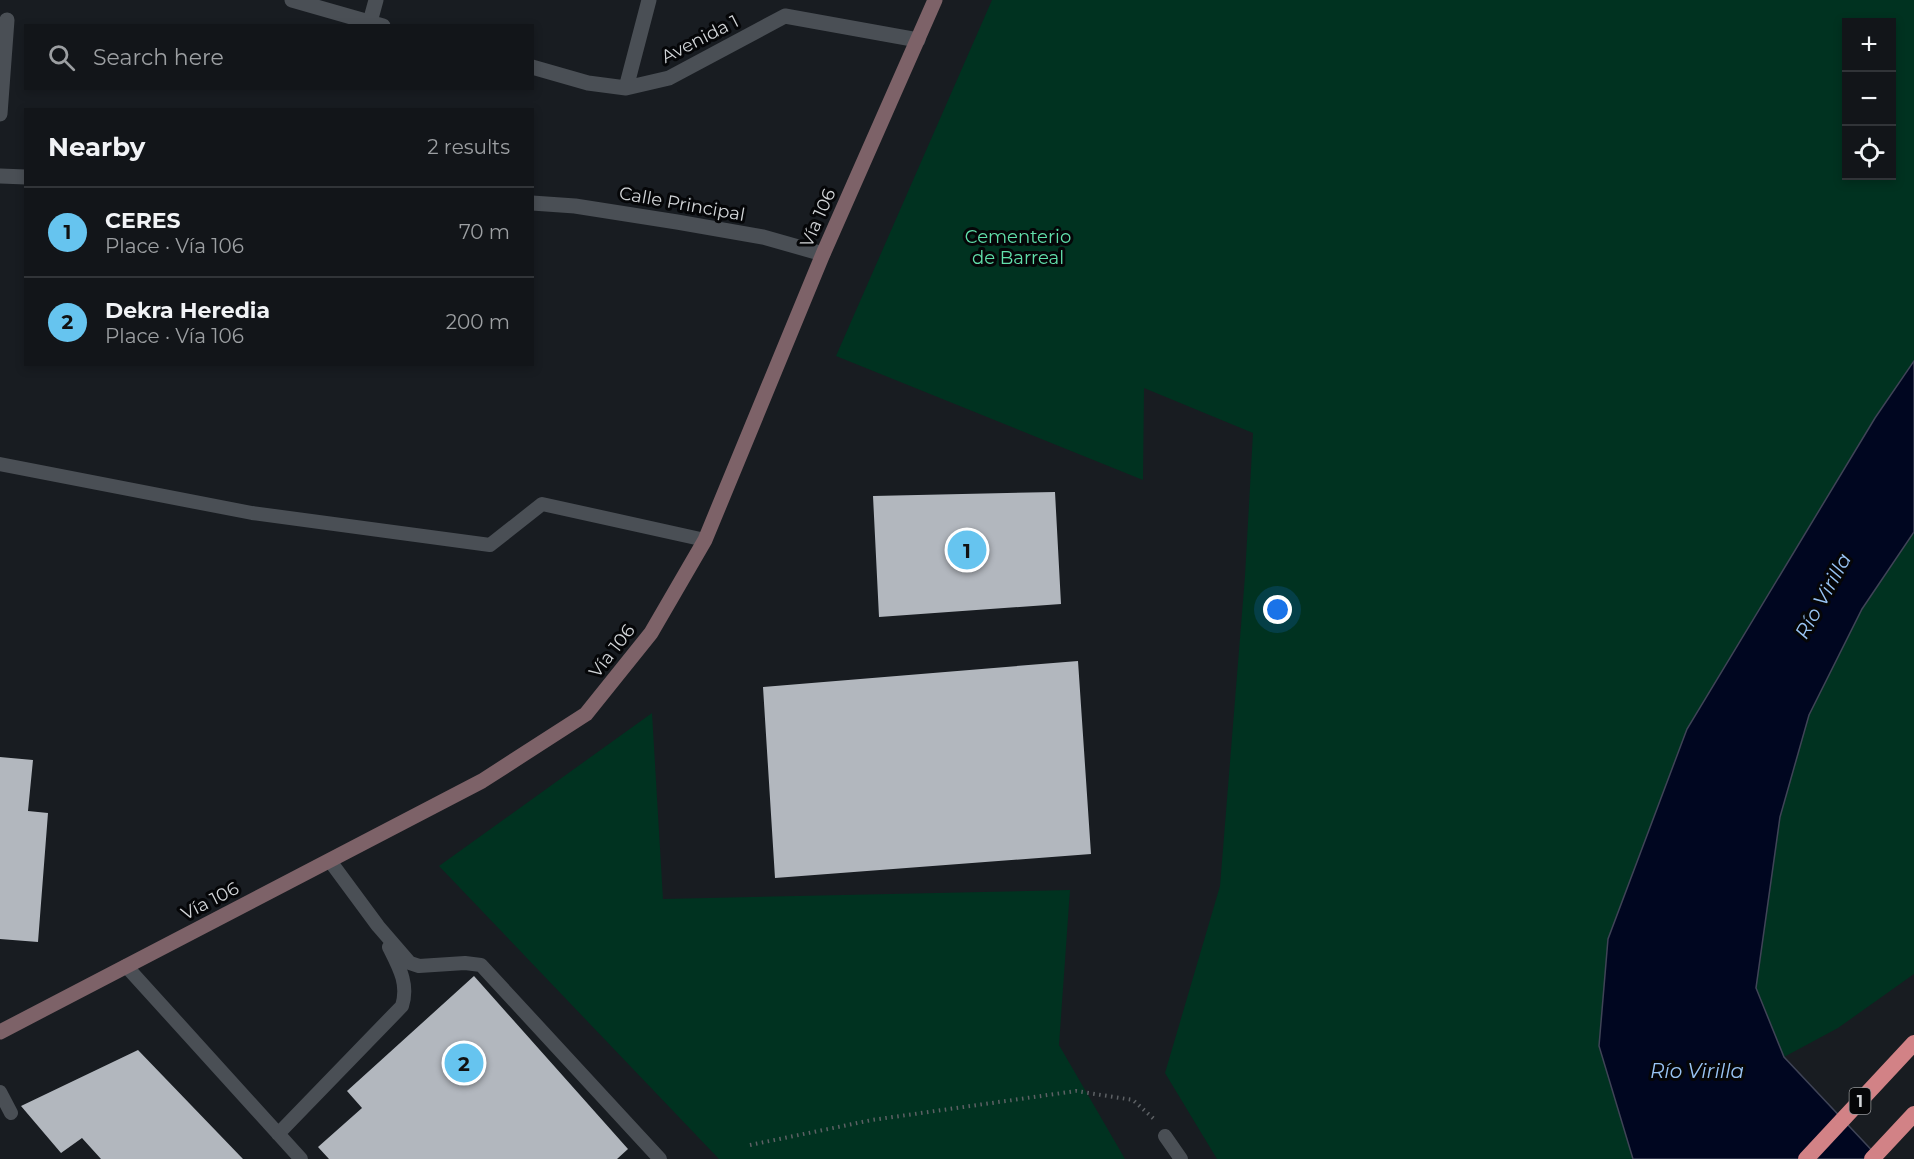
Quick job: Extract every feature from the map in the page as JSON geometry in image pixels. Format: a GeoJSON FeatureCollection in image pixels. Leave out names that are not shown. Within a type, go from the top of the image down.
{"type":"FeatureCollection","features":[{"type":"Feature","properties":{"kind":"highway","name":"1"},"geometry":{"type":"LineString","coordinates":[[1806,1159],[1914,1043]]}},
{"type":"Feature","properties":{"kind":"highway"},"geometry":{"type":"LineString","coordinates":[[1872,1159],[1914,1114]]}},
{"type":"Feature","properties":{"kind":"main road","name":"Vía 106"},"geometry":{"type":"LineString","coordinates":[[0,1032],[482,781],[586,714],[651,633],[705,540],[823,254],[935,0]]}},
{"type":"Feature","properties":{"kind":"street"},"geometry":{"type":"LineString","coordinates":[[292,0],[376,24],[376,0]]}},
{"type":"Feature","properties":{"kind":"street"},"geometry":{"type":"LineString","coordinates":[[626,88],[649,0]]}},
{"type":"Feature","properties":{"kind":"street","name":"Avenida 1"},"geometry":{"type":"LineString","coordinates":[[534,68],[588,82],[626,88],[669,78],[785,16],[918,40]]}},
{"type":"Feature","properties":{"kind":"street"},"geometry":{"type":"LineString","coordinates":[[0,114],[7,20]]}},
{"type":"Feature","properties":{"kind":"street"},"geometry":{"type":"LineString","coordinates":[[0,176],[24,177]]}},
{"type":"Feature","properties":{"kind":"street","name":"Calle Principal"},"geometry":{"type":"LineString","coordinates":[[534,204],[575,206],[677,222],[763,237],[823,254]]}},
{"type":"Feature","properties":{"kind":"lane"},"geometry":{"type":"LineString","coordinates":[[0,464],[252,513],[490,544],[542,504],[705,540]]}},
{"type":"Feature","properties":{"kind":"lane"},"geometry":{"type":"LineString","coordinates":[[330,861],[378,926],[410,963],[419,966],[465,963],[482,965],[660,1159]]}},
{"type":"Feature","properties":{"kind":"lane"},"geometry":{"type":"LineString","coordinates":[[278,1134],[402,1006],[406,988],[401,972],[378,926]]}},
{"type":"Feature","properties":{"kind":"lane"},"geometry":{"type":"LineString","coordinates":[[126,966],[301,1159]]}},
{"type":"Feature","properties":{"kind":"lane"},"geometry":{"type":"LineString","coordinates":[[0,1092],[12,1113]]}},
{"type":"Feature","properties":{"kind":"lane"},"geometry":{"type":"LineString","coordinates":[[1165,1136],[1181,1159]]}},
{"type":"Feature","properties":{"kind":"path"},"geometry":{"type":"LineString","coordinates":[[750,1145],[872,1120],[1076,1091],[1133,1100],[1153,1119],[1165,1136]]}},
{"type":"Feature","properties":{"kind":"green space","name":"Cementerio de Barreal"},"geometry":{"type":"Polygon","coordinates":[[[992,0],[1914,0],[1914,361],[1875,418],[1687,729],[1608,939],[1599,1046],[1633,1159],[1217,1159],[1165,1073],[1220,886],[1245,576],[1253,433],[1144,388],[1143,480],[836,356],[992,0]]]}},
{"type":"Feature","properties":{"kind":"green space"},"geometry":{"type":"Polygon","coordinates":[[[1914,532],[1914,974],[1838,1028],[1784,1057],[1756,988],[1780,817],[1809,715],[1862,609],[1914,532]]]}},
{"type":"Feature","properties":{"kind":"green space"},"geometry":{"type":"Polygon","coordinates":[[[652,713],[663,899],[1070,890],[1059,1045],[1125,1159],[719,1159],[439,866],[652,713]]]}},
{"type":"Feature","properties":{"kind":"water","name":"Río Virilla"},"geometry":{"type":"Polygon","coordinates":[[[1914,361],[1914,532],[1862,609],[1809,715],[1780,817],[1756,988],[1784,1057],[1880,1159],[1633,1159],[1599,1046],[1608,939],[1687,729],[1875,418],[1914,361]]]}},
{"type":"Feature","properties":{"kind":"building"},"geometry":{"type":"Polygon","coordinates":[[[1055,492],[1061,604],[879,617],[873,496],[1055,492]]]}},
{"type":"Feature","properties":{"kind":"building"},"geometry":{"type":"Polygon","coordinates":[[[1078,661],[1091,854],[775,878],[763,687],[1078,661]]]}},
{"type":"Feature","properties":{"kind":"building"},"geometry":{"type":"Polygon","coordinates":[[[0,757],[33,760],[28,811],[48,813],[38,942],[0,939],[0,757]]]}},
{"type":"Feature","properties":{"kind":"building"},"geometry":{"type":"Polygon","coordinates":[[[474,976],[628,1149],[617,1159],[329,1159],[318,1147],[362,1108],[347,1091],[474,976]]]}},
{"type":"Feature","properties":{"kind":"building"},"geometry":{"type":"Polygon","coordinates":[[[138,1050],[243,1159],[101,1159],[82,1138],[61,1153],[21,1106],[138,1050]]]}},
{"type":"Feature","properties":{"kind":"place","name":"CERES"},"geometry":{"type":"Point","coordinates":[967,550]}},
{"type":"Feature","properties":{"kind":"place","name":"Dekra Heredia"},"geometry":{"type":"Point","coordinates":[464,1063]}}]}
